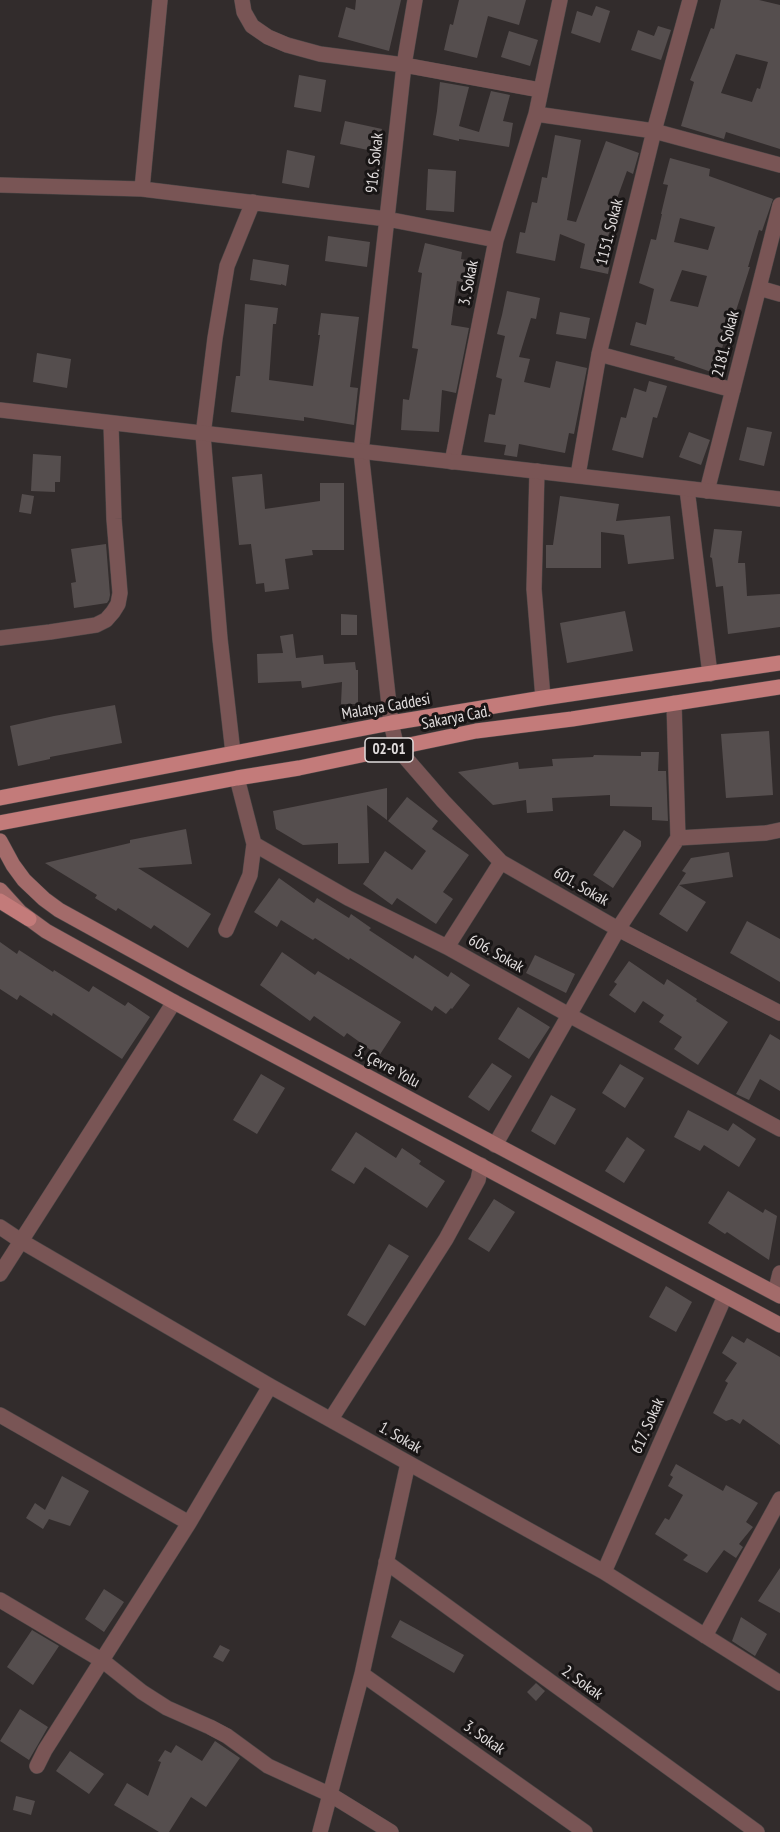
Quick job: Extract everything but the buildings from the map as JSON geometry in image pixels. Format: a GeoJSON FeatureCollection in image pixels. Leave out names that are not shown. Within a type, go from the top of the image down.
{"type":"FeatureCollection","features":[{"type":"Feature","properties":{"kind":"main road","name":"Malatya Caddesi"},"geometry":{"type":"LineString","coordinates":[[0,798],[391,723],[780,663]]}},
{"type":"Feature","properties":{"kind":"main road","name":"Sakarya Cad."},"geometry":{"type":"LineString","coordinates":[[0,823],[299,768],[476,731],[572,719],[780,687]]}},
{"type":"Feature","properties":{"kind":"main road","name":"3. Çevre Yolu"},"geometry":{"type":"LineString","coordinates":[[0,841],[13,866],[24,880],[59,910],[777,1294]]}},
{"type":"Feature","properties":{"kind":"main road"},"geometry":{"type":"LineString","coordinates":[[0,890],[28,919]]}},
{"type":"Feature","properties":{"kind":"main road"},"geometry":{"type":"LineString","coordinates":[[0,901],[46,931],[174,1002],[780,1325]]}},
{"type":"Feature","properties":{"kind":"street"},"geometry":{"type":"LineString","coordinates":[[142,189],[160,0]]}},
{"type":"Feature","properties":{"kind":"street"},"geometry":{"type":"LineString","coordinates":[[242,0],[244,12],[252,26],[268,38],[287,45],[320,54],[405,65],[540,90]]}},
{"type":"Feature","properties":{"kind":"street","name":"916. Sokak"},"geometry":{"type":"LineString","coordinates":[[397,748],[391,723],[361,452],[405,65],[416,0]]}},
{"type":"Feature","properties":{"kind":"street","name":"3. Sokak"},"geometry":{"type":"LineString","coordinates":[[452,462],[496,240],[536,114],[560,0]]}},
{"type":"Feature","properties":{"kind":"street","name":"1151. Sokak"},"geometry":{"type":"LineString","coordinates":[[578,475],[599,354],[654,131],[690,0]]}},
{"type":"Feature","properties":{"kind":"street"},"geometry":{"type":"LineString","coordinates":[[536,114],[654,131],[780,165]]}},
{"type":"Feature","properties":{"kind":"street"},"geometry":{"type":"LineString","coordinates":[[0,185],[142,189],[387,219],[496,240]]}},
{"type":"Feature","properties":{"kind":"street"},"geometry":{"type":"LineString","coordinates":[[233,753],[220,639],[203,435],[227,266],[253,202]]}},
{"type":"Feature","properties":{"kind":"street","name":"2181. Sokak"},"geometry":{"type":"LineString","coordinates":[[707,491],[780,205]]}},
{"type":"Feature","properties":{"kind":"street"},"geometry":{"type":"LineString","coordinates":[[759,288],[780,294]]}},
{"type":"Feature","properties":{"kind":"street"},"geometry":{"type":"LineString","coordinates":[[599,354],[733,390]]}},
{"type":"Feature","properties":{"kind":"street"},"geometry":{"type":"LineString","coordinates":[[0,410],[780,500]]}},
{"type":"Feature","properties":{"kind":"street"},"geometry":{"type":"LineString","coordinates":[[0,638],[96,625],[105,620],[118,604],[120,593],[114,519],[111,424]]}},
{"type":"Feature","properties":{"kind":"street"},"geometry":{"type":"LineString","coordinates":[[537,471],[534,589],[543,698]]}},
{"type":"Feature","properties":{"kind":"street"},"geometry":{"type":"LineString","coordinates":[[687,489],[710,674]]}},
{"type":"Feature","properties":{"kind":"street"},"geometry":{"type":"LineString","coordinates":[[495,1145],[618,929],[678,838],[674,703]]}},
{"type":"Feature","properties":{"kind":"street","name":"601. Sokak"},"geometry":{"type":"LineString","coordinates":[[397,748],[501,862],[618,929],[780,1013]]}},
{"type":"Feature","properties":{"kind":"street"},"geometry":{"type":"LineString","coordinates":[[226,930],[250,875],[255,844],[237,778]]}},
{"type":"Feature","properties":{"kind":"street"},"geometry":{"type":"LineString","coordinates":[[678,838],[766,833],[780,830]]}},
{"type":"Feature","properties":{"kind":"street","name":"606. Sokak"},"geometry":{"type":"LineString","coordinates":[[255,844],[348,898],[447,947],[780,1129]]}},
{"type":"Feature","properties":{"kind":"street"},"geometry":{"type":"LineString","coordinates":[[447,947],[501,862]]}},
{"type":"Feature","properties":{"kind":"street"},"geometry":{"type":"LineString","coordinates":[[0,1274],[174,1002]]}},
{"type":"Feature","properties":{"kind":"street"},"geometry":{"type":"LineString","coordinates":[[331,1419],[446,1239],[478,1180],[480,1165]]}},
{"type":"Feature","properties":{"kind":"street","name":"1. Sokak"},"geometry":{"type":"LineString","coordinates":[[0,1227],[270,1386],[604,1572],[780,1683]]}},
{"type":"Feature","properties":{"kind":"street"},"geometry":{"type":"LineString","coordinates":[[777,1294],[780,1273]]}},
{"type":"Feature","properties":{"kind":"street","name":"617. Sokak"},"geometry":{"type":"LineString","coordinates":[[604,1572],[725,1296]]}},
{"type":"Feature","properties":{"kind":"street"},"geometry":{"type":"LineString","coordinates":[[37,1766],[189,1523],[270,1386]]}},
{"type":"Feature","properties":{"kind":"street"},"geometry":{"type":"LineString","coordinates":[[0,1415],[189,1523]]}},
{"type":"Feature","properties":{"kind":"street"},"geometry":{"type":"LineString","coordinates":[[321,1832],[362,1674],[408,1463]]}},
{"type":"Feature","properties":{"kind":"street"},"geometry":{"type":"LineString","coordinates":[[705,1636],[780,1499]]}},
{"type":"Feature","properties":{"kind":"street","name":"2. Sokak"},"geometry":{"type":"LineString","coordinates":[[386,1562],[756,1832]]}},
{"type":"Feature","properties":{"kind":"street"},"geometry":{"type":"LineString","coordinates":[[0,1600],[103,1660],[167,1708],[227,1736],[268,1766],[331,1795],[391,1832]]}},
{"type":"Feature","properties":{"kind":"street","name":"3. Sokak"},"geometry":{"type":"LineString","coordinates":[[362,1674],[585,1832]]}}]}
